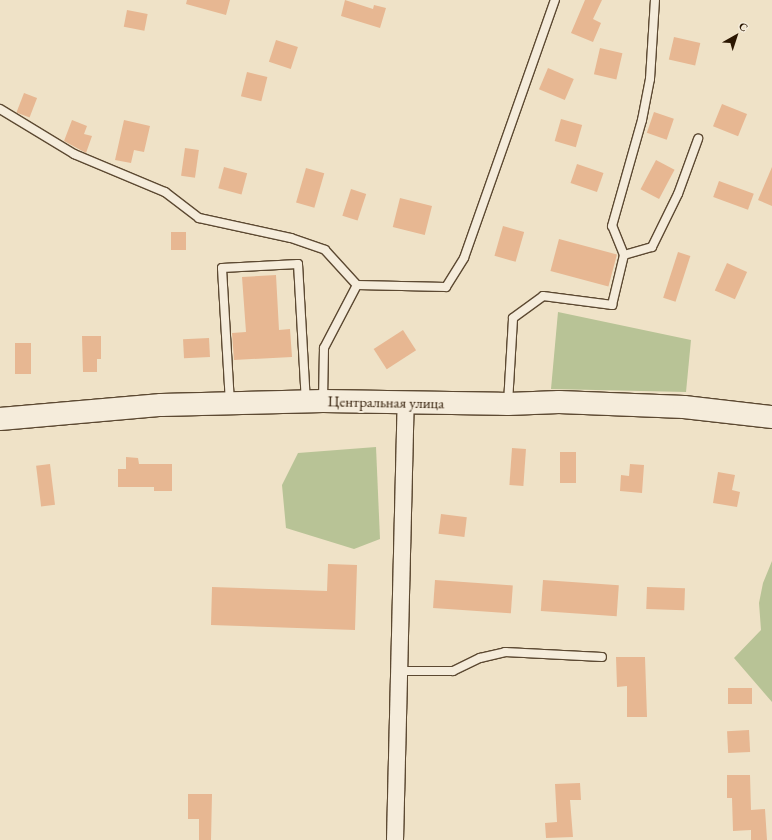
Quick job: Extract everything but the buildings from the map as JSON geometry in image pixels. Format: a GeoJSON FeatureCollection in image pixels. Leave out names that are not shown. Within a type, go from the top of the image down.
{"type":"FeatureCollection","features":[{"type":"Feature","properties":{"kind":"street","name":"Центральная улица"},"geometry":{"type":"LineString","coordinates":[[0,419],[161,405],[315,401],[508,404],[559,402],[684,407],[772,417]]}},
{"type":"Feature","properties":{"kind":"street"},"geometry":{"type":"LineString","coordinates":[[395,840],[406,402]]}},
{"type":"Feature","properties":{"kind":"lane"},"geometry":{"type":"LineString","coordinates":[[0,109],[74,154],[165,192],[199,218],[291,238],[325,250],[358,285],[446,287],[464,258],[555,0]]}},
{"type":"Feature","properties":{"kind":"lane"},"geometry":{"type":"LineString","coordinates":[[508,404],[513,318],[543,296],[612,305],[624,255],[612,226],[642,120],[650,78],[655,0]]}},
{"type":"Feature","properties":{"kind":"lane"},"geometry":{"type":"LineString","coordinates":[[624,255],[652,247],[678,194],[698,139]]}},
{"type":"Feature","properties":{"kind":"lane"},"geometry":{"type":"LineString","coordinates":[[230,403],[222,268],[298,264],[315,401]]}},
{"type":"Feature","properties":{"kind":"lane"},"geometry":{"type":"LineString","coordinates":[[315,401],[324,348],[358,285]]}},
{"type":"Feature","properties":{"kind":"lane"},"geometry":{"type":"LineString","coordinates":[[399,671],[453,671],[480,658],[505,652],[602,657]]}},
{"type":"Feature","properties":{"kind":"green space"},"geometry":{"type":"Polygon","coordinates":[[[558,312],[691,340],[686,392],[551,389],[558,312]]]}},
{"type":"Feature","properties":{"kind":"green space"},"geometry":{"type":"Polygon","coordinates":[[[376,447],[380,539],[354,549],[286,528],[282,485],[298,453],[376,447]]]}},
{"type":"Feature","properties":{"kind":"green space"},"geometry":{"type":"Polygon","coordinates":[[[772,561],[772,702],[734,658],[761,630],[759,603],[763,583],[772,561]]]}}]}
